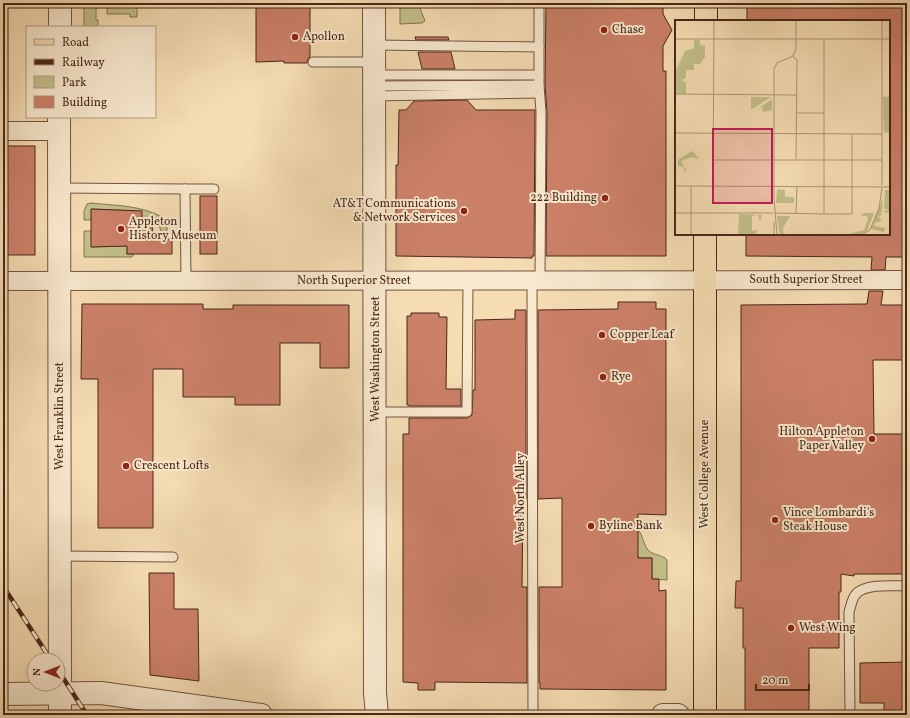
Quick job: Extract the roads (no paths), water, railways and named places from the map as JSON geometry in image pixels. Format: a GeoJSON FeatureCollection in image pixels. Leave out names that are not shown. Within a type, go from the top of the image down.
{"type":"FeatureCollection","features":[{"type":"Feature","properties":{"kind":"main road"},"geometry":{"type":"LineString","coordinates":[[706,3],[706,20]]}},
{"type":"Feature","properties":{"kind":"main road","name":"West College Avenue"},"geometry":{"type":"LineString","coordinates":[[705,235],[705,715]]}},
{"type":"Feature","properties":{"kind":"street"},"geometry":{"type":"LineString","coordinates":[[60,3],[60,26]]}},
{"type":"Feature","properties":{"kind":"street","name":"West Washington Street"},"geometry":{"type":"LineString","coordinates":[[374,3],[376,281],[375,693],[377,715]]}},
{"type":"Feature","properties":{"kind":"street"},"geometry":{"type":"LineString","coordinates":[[3,131],[59,124]]}},
{"type":"Feature","properties":{"kind":"street","name":"West Franklin Street"},"geometry":{"type":"LineString","coordinates":[[59,124],[60,715]]}},
{"type":"Feature","properties":{"kind":"street","name":"North Superior Street"},"geometry":{"type":"LineString","coordinates":[[3,281],[186,282],[704,280]]}},
{"type":"Feature","properties":{"kind":"street","name":"South Superior Street"},"geometry":{"type":"LineString","coordinates":[[704,280],[907,280]]}},
{"type":"Feature","properties":{"kind":"street"},"geometry":{"type":"LineString","coordinates":[[3,694],[101,693],[261,715]]}},
{"type":"Feature","properties":{"kind":"street"},"geometry":{"type":"LineString","coordinates":[[663,715],[678,715]]}},
{"type":"Feature","properties":{"kind":"lane","name":"West North Alley"},"geometry":{"type":"LineString","coordinates":[[533,715],[536,281],[541,112],[539,89],[539,3]]}},
{"type":"Feature","properties":{"kind":"lane"},"geometry":{"type":"LineString","coordinates":[[375,73],[539,47]]}},
{"type":"Feature","properties":{"kind":"lane"},"geometry":{"type":"LineString","coordinates":[[312,62],[375,73],[539,89]]}},
{"type":"Feature","properties":{"kind":"lane"},"geometry":{"type":"LineString","coordinates":[[375,73],[539,75]]}},
{"type":"Feature","properties":{"kind":"lane"},"geometry":{"type":"LineString","coordinates":[[60,188],[214,189]]}},
{"type":"Feature","properties":{"kind":"lane"},"geometry":{"type":"LineString","coordinates":[[185,189],[186,282]]}},
{"type":"Feature","properties":{"kind":"lane"},"geometry":{"type":"LineString","coordinates":[[376,412],[467,412],[468,281]]}},
{"type":"Feature","properties":{"kind":"lane"},"geometry":{"type":"LineString","coordinates":[[60,556],[173,557]]}},
{"type":"Feature","properties":{"kind":"lane"},"geometry":{"type":"LineString","coordinates":[[850,715],[849,612],[852,602],[856,594],[873,586],[907,586]]}},
{"type":"Feature","properties":{"kind":"railway"},"geometry":{"type":"LineString","coordinates":[[3,586],[46,652]]}},
{"type":"Feature","properties":{"kind":"railway"},"geometry":{"type":"LineString","coordinates":[[66,682],[87,715]]}},
{"type":"Feature","properties":{"kind":"place","name":"Chase"},"geometry":{"type":"Point","coordinates":[604,30]}},
{"type":"Feature","properties":{"kind":"place","name":"Apollon"},"geometry":{"type":"Point","coordinates":[295,37]}},
{"type":"Feature","properties":{"kind":"place","name":"222 Building"},"geometry":{"type":"Point","coordinates":[605,198]}},
{"type":"Feature","properties":{"kind":"place","name":"AT&T Communications & Network Services"},"geometry":{"type":"Point","coordinates":[464,211]}},
{"type":"Feature","properties":{"kind":"place","name":"Appleton History Museum"},"geometry":{"type":"Point","coordinates":[121,229]}},
{"type":"Feature","properties":{"kind":"place","name":"Copper Leaf"},"geometry":{"type":"Point","coordinates":[602,335]}},
{"type":"Feature","properties":{"kind":"place","name":"Rye"},"geometry":{"type":"Point","coordinates":[603,377]}},
{"type":"Feature","properties":{"kind":"place","name":"Hilton Appleton Paper Valley"},"geometry":{"type":"Point","coordinates":[872,439]}},
{"type":"Feature","properties":{"kind":"place","name":"Crescent Lofts"},"geometry":{"type":"Point","coordinates":[126,466]}},
{"type":"Feature","properties":{"kind":"place","name":"Vince Lombardi's Steak House"},"geometry":{"type":"Point","coordinates":[775,520]}},
{"type":"Feature","properties":{"kind":"place","name":"Byline Bank"},"geometry":{"type":"Point","coordinates":[591,526]}},
{"type":"Feature","properties":{"kind":"place","name":"West Wing"},"geometry":{"type":"Point","coordinates":[791,628]}}]}
